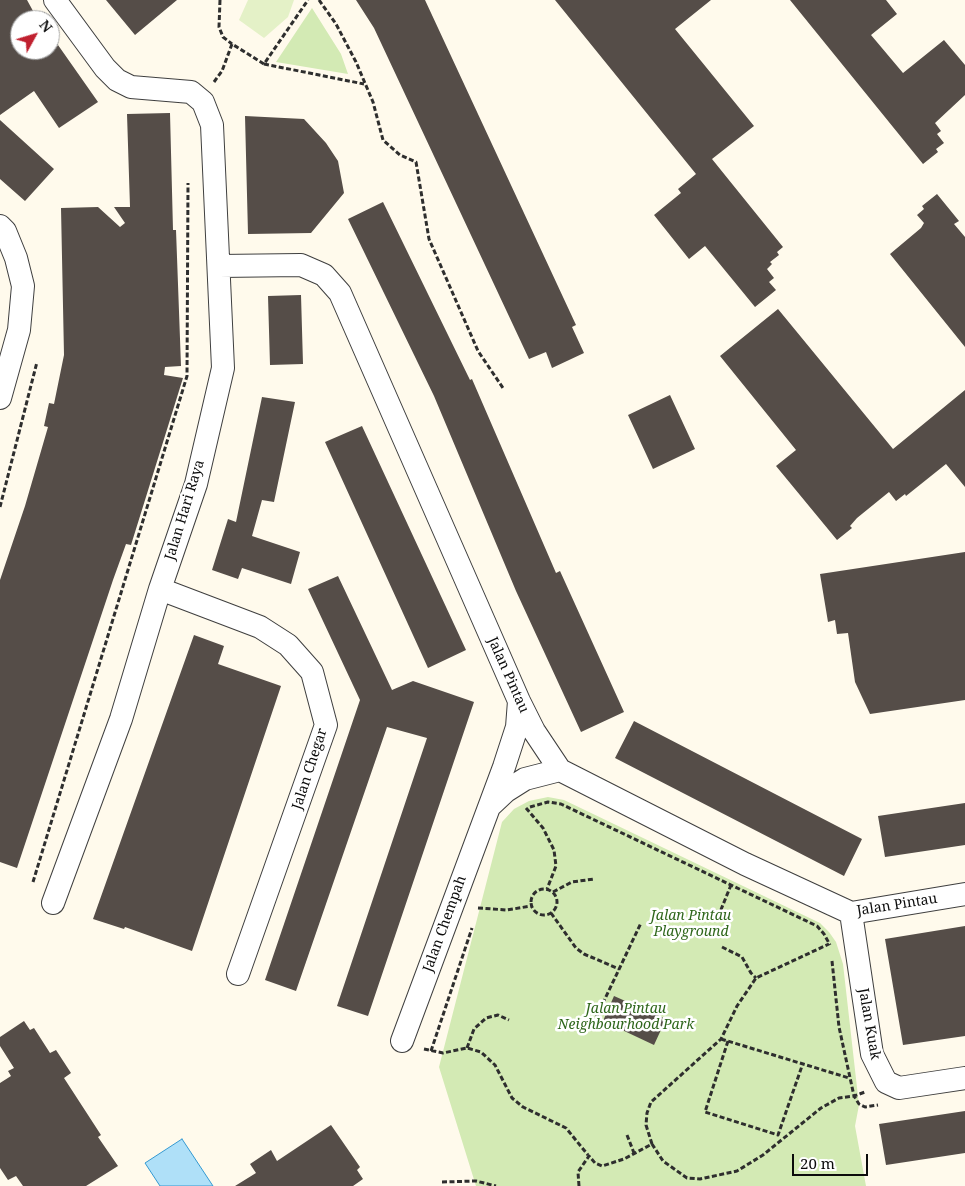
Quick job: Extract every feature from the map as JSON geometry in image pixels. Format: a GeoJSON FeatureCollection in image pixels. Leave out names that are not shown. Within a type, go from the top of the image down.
{"type":"FeatureCollection","features":[{"type":"Feature","properties":{"kind":"street"},"geometry":{"type":"LineString","coordinates":[[55,0],[105,68],[117,80],[131,87],[173,88],[206,93]]}},
{"type":"Feature","properties":{"kind":"street","name":"Jalan Hari Raya"},"geometry":{"type":"LineString","coordinates":[[53,903],[121,719],[160,589],[196,484],[222,368],[212,125],[206,93]]}},
{"type":"Feature","properties":{"kind":"street"},"geometry":{"type":"LineString","coordinates":[[0,226],[5,231],[16,258],[23,286],[19,330],[0,398]]}},
{"type":"Feature","properties":{"kind":"street","name":"Jalan Pintau"},"geometry":{"type":"LineString","coordinates":[[219,266],[301,265],[324,275],[340,293],[519,701],[534,731],[560,770],[746,864],[851,913],[965,894]]}},
{"type":"Feature","properties":{"kind":"street","name":"Jalan Chegar"},"geometry":{"type":"LineString","coordinates":[[160,589],[260,627],[288,645],[312,672],[326,725],[238,974]]}},
{"type":"Feature","properties":{"kind":"street","name":"Jalan Chempah"},"geometry":{"type":"LineString","coordinates":[[402,1041],[517,727],[519,701]]}},
{"type":"Feature","properties":{"kind":"street","name":"Jalan Chempah"},"geometry":{"type":"LineString","coordinates":[[489,806],[506,791],[525,779],[560,770]]}},
{"type":"Feature","properties":{"kind":"street","name":"Jalan Kuak"},"geometry":{"type":"LineString","coordinates":[[851,913],[872,1054],[885,1093]]}},
{"type":"Feature","properties":{"kind":"street"},"geometry":{"type":"LineString","coordinates":[[885,1093],[899,1088],[965,1078]]}},
{"type":"Feature","properties":{"kind":"path"},"geometry":{"type":"LineString","coordinates":[[220,0],[219,27],[223,37],[264,64],[365,84]]}},
{"type":"Feature","properties":{"kind":"path"},"geometry":{"type":"LineString","coordinates":[[264,64],[308,0]]}},
{"type":"Feature","properties":{"kind":"path"},"geometry":{"type":"LineString","coordinates":[[319,0],[336,24],[365,84],[383,140],[400,155],[416,162],[429,239],[478,352],[503,388]]}},
{"type":"Feature","properties":{"kind":"path"},"geometry":{"type":"LineString","coordinates":[[206,93],[222,71],[232,44]]}},
{"type":"Feature","properties":{"kind":"path"},"geometry":{"type":"LineString","coordinates":[[53,903],[28,897],[187,376],[188,177]]}},
{"type":"Feature","properties":{"kind":"path"},"geometry":{"type":"LineString","coordinates":[[520,813],[538,803],[561,804],[730,887],[817,926],[830,944],[836,1005],[854,1096],[859,1104],[865,1107],[885,1093]]}},
{"type":"Feature","properties":{"kind":"path"},"geometry":{"type":"LineString","coordinates":[[526,808],[543,828],[554,850],[556,866],[548,889]]}},
{"type":"Feature","properties":{"kind":"path"},"geometry":{"type":"LineString","coordinates":[[718,917],[730,887],[746,864]]}},
{"type":"Feature","properties":{"kind":"path"},"geometry":{"type":"LineString","coordinates":[[553,892],[572,882],[594,879]]}},
{"type":"Feature","properties":{"kind":"path"},"geometry":{"type":"LineString","coordinates":[[454,900],[479,908],[507,910],[531,906],[542,915],[551,913],[557,903],[553,892],[541,888],[534,893],[531,906]]}},
{"type":"Feature","properties":{"kind":"path"},"geometry":{"type":"LineString","coordinates":[[476,917],[482,899]]}},
{"type":"Feature","properties":{"kind":"path"},"geometry":{"type":"LineString","coordinates":[[551,913],[576,948],[584,954],[619,969]]}},
{"type":"Feature","properties":{"kind":"path"},"geometry":{"type":"LineString","coordinates":[[593,1024],[641,922]]}},
{"type":"Feature","properties":{"kind":"path"},"geometry":{"type":"LineString","coordinates":[[431,1051],[473,926]]}},
{"type":"Feature","properties":{"kind":"path"},"geometry":{"type":"LineString","coordinates":[[856,942],[830,944],[756,978],[737,1006],[721,1039],[651,1102],[647,1113],[646,1125],[652,1144],[663,1161],[687,1178],[700,1179],[737,1171],[763,1155],[821,1108],[839,1098],[885,1093]]}},
{"type":"Feature","properties":{"kind":"path"},"geometry":{"type":"LineString","coordinates":[[722,947],[742,957],[751,974],[756,978]]}},
{"type":"Feature","properties":{"kind":"path"},"geometry":{"type":"LineString","coordinates":[[467,1048],[474,1029],[486,1018],[498,1015],[509,1020]]}},
{"type":"Feature","properties":{"kind":"path"},"geometry":{"type":"LineString","coordinates":[[721,1039],[802,1066],[849,1078]]}},
{"type":"Feature","properties":{"kind":"path"},"geometry":{"type":"LineString","coordinates":[[402,1041],[431,1051],[449,1052],[467,1048],[481,1052],[489,1058],[506,1090],[517,1103],[566,1128],[588,1156],[595,1163],[602,1166],[613,1163],[652,1144]]}},
{"type":"Feature","properties":{"kind":"path"},"geometry":{"type":"LineString","coordinates":[[728,1041],[705,1112],[778,1135],[802,1066]]}},
{"type":"Feature","properties":{"kind":"path"},"geometry":{"type":"LineString","coordinates":[[626,1135],[635,1153]]}},
{"type":"Feature","properties":{"kind":"path"},"geometry":{"type":"LineString","coordinates":[[579,1186],[578,1172],[588,1156]]}},
{"type":"Feature","properties":{"kind":"path"},"geometry":{"type":"LineString","coordinates":[[442,1182],[476,1181],[496,1186]]}},
{"type":"Feature","properties":{"kind":"green space"},"geometry":{"type":"Polygon","coordinates":[[[248,0],[294,0],[288,17],[264,38],[239,20],[248,0]]]}},
{"type":"Feature","properties":{"kind":"green space"},"geometry":{"type":"Polygon","coordinates":[[[312,8],[341,54],[348,74],[276,62],[312,8]]]}},
{"type":"Feature","properties":{"kind":"green space","name":"Jalan Pintau Neighbourhood Park"},"geometry":{"type":"Polygon","coordinates":[[[548,797],[564,800],[820,923],[829,932],[836,942],[843,964],[859,1105],[855,1126],[866,1186],[476,1186],[439,1067],[502,822],[514,809],[529,801],[548,797]]]}},
{"type":"Feature","properties":{"kind":"water"},"geometry":{"type":"Polygon","coordinates":[[[182,1139],[213,1186],[160,1186],[145,1163],[182,1139]]]}},
{"type":"Feature","properties":{"kind":"building"},"geometry":{"type":"Polygon","coordinates":[[[0,0],[27,0],[32,10],[10,10],[10,60],[60,60],[60,48],[98,102],[59,128],[34,91],[0,115],[0,0]]]}},
{"type":"Feature","properties":{"kind":"building"},"geometry":{"type":"Polygon","coordinates":[[[106,0],[177,0],[135,35],[106,0]]]}},
{"type":"Feature","properties":{"kind":"building"},"geometry":{"type":"Polygon","coordinates":[[[356,0],[425,0],[576,325],[572,327],[584,353],[552,368],[546,352],[529,359],[374,28],[356,0]]]}},
{"type":"Feature","properties":{"kind":"building"},"geometry":{"type":"Polygon","coordinates":[[[555,0],[711,0],[675,29],[754,126],[712,159],[783,247],[777,252],[779,255],[770,262],[772,264],[767,269],[774,278],[769,282],[776,290],[755,307],[705,246],[689,259],[654,215],[681,193],[678,189],[696,174],[555,0]]]}},
{"type":"Feature","properties":{"kind":"building"},"geometry":{"type":"Polygon","coordinates":[[[790,0],[886,0],[897,14],[871,35],[903,73],[944,40],[965,65],[965,95],[935,123],[941,131],[937,134],[944,143],[936,149],[938,152],[923,164],[790,0]]]}},
{"type":"Feature","properties":{"kind":"building"},"geometry":{"type":"Polygon","coordinates":[[[170,113],[173,230],[176,230],[181,366],[165,367],[164,375],[183,378],[131,545],[126,544],[113,580],[17,868],[0,862],[0,580],[25,506],[48,427],[44,426],[49,403],[54,404],[64,355],[61,208],[98,207],[120,227],[125,223],[114,207],[130,207],[127,114],[170,113]]]}},
{"type":"Feature","properties":{"kind":"building"},"geometry":{"type":"Polygon","coordinates":[[[245,116],[304,119],[326,143],[338,161],[344,193],[311,233],[248,234],[245,116]]]}},
{"type":"Feature","properties":{"kind":"building"},"geometry":{"type":"Polygon","coordinates":[[[0,120],[54,169],[25,201],[0,179],[0,120]]]}},
{"type":"Feature","properties":{"kind":"building"},"geometry":{"type":"Polygon","coordinates":[[[937,194],[959,221],[954,224],[965,237],[965,347],[890,254],[921,228],[924,223],[917,215],[924,209],[922,206],[937,194]]]}},
{"type":"Feature","properties":{"kind":"building"},"geometry":{"type":"Polygon","coordinates":[[[383,202],[470,380],[472,379],[556,573],[560,571],[624,712],[581,732],[516,591],[434,396],[348,219],[383,202]]]}},
{"type":"Feature","properties":{"kind":"building"},"geometry":{"type":"Polygon","coordinates":[[[301,295],[303,364],[270,365],[268,296],[301,295]]]}},
{"type":"Feature","properties":{"kind":"building"},"geometry":{"type":"Polygon","coordinates":[[[778,309],[893,449],[965,390],[965,487],[946,464],[906,496],[905,494],[896,501],[889,492],[857,518],[850,526],[852,528],[837,540],[776,466],[796,450],[720,356],[778,309]]]}},
{"type":"Feature","properties":{"kind":"building"},"geometry":{"type":"Polygon","coordinates":[[[670,395],[695,449],[653,469],[628,415],[670,395]]]}},
{"type":"Feature","properties":{"kind":"building"},"geometry":{"type":"Polygon","coordinates":[[[262,397],[295,402],[274,502],[262,500],[252,536],[300,552],[291,584],[242,568],[238,579],[212,570],[228,519],[236,522],[262,397]]]}},
{"type":"Feature","properties":{"kind":"building"},"geometry":{"type":"Polygon","coordinates":[[[362,426],[466,650],[428,668],[325,442],[362,426]]]}},
{"type":"Feature","properties":{"kind":"building"},"geometry":{"type":"Polygon","coordinates":[[[965,552],[965,700],[870,714],[855,682],[848,633],[837,634],[835,620],[828,622],[820,574],[965,552]]]}},
{"type":"Feature","properties":{"kind":"building"},"geometry":{"type":"Polygon","coordinates":[[[338,576],[392,690],[413,681],[474,702],[368,1016],[337,1006],[427,738],[387,727],[296,991],[265,980],[360,700],[308,589],[338,576]]]}},
{"type":"Feature","properties":{"kind":"building"},"geometry":{"type":"Polygon","coordinates":[[[194,635],[224,646],[218,664],[281,686],[192,951],[125,927],[124,929],[93,919],[194,635]]]}},
{"type":"Feature","properties":{"kind":"building"},"geometry":{"type":"Polygon","coordinates":[[[634,721],[862,839],[844,876],[615,758],[634,721]]]}},
{"type":"Feature","properties":{"kind":"building"},"geometry":{"type":"Polygon","coordinates":[[[965,803],[965,845],[885,857],[878,816],[965,803]]]}},
{"type":"Feature","properties":{"kind":"building"},"geometry":{"type":"Polygon","coordinates":[[[965,926],[965,1036],[903,1045],[885,939],[965,926]]]}},
{"type":"Feature","properties":{"kind":"building"},"geometry":{"type":"Polygon","coordinates":[[[614,996],[666,1019],[654,1045],[603,1021],[614,996]]]}},
{"type":"Feature","properties":{"kind":"building"},"geometry":{"type":"Polygon","coordinates":[[[24,1021],[30,1030],[34,1028],[50,1053],[56,1050],[71,1073],[64,1078],[101,1135],[98,1137],[118,1166],[86,1186],[23,1186],[16,1176],[8,1180],[0,1168],[0,1083],[11,1076],[8,1071],[14,1068],[0,1046],[0,1037],[24,1021]]]}},
{"type":"Feature","properties":{"kind":"building"},"geometry":{"type":"Polygon","coordinates":[[[965,1111],[965,1153],[886,1165],[879,1124],[965,1111]]]}},
{"type":"Feature","properties":{"kind":"building"},"geometry":{"type":"Polygon","coordinates":[[[331,1125],[360,1167],[357,1170],[363,1179],[353,1186],[235,1186],[256,1173],[250,1164],[271,1150],[277,1161],[331,1125]]]}},
{"type":"Feature","properties":{"kind":"park label","name":"Jalan Pintau Playground"},"geometry":{"type":"Point","coordinates":[691,924]}}]}
